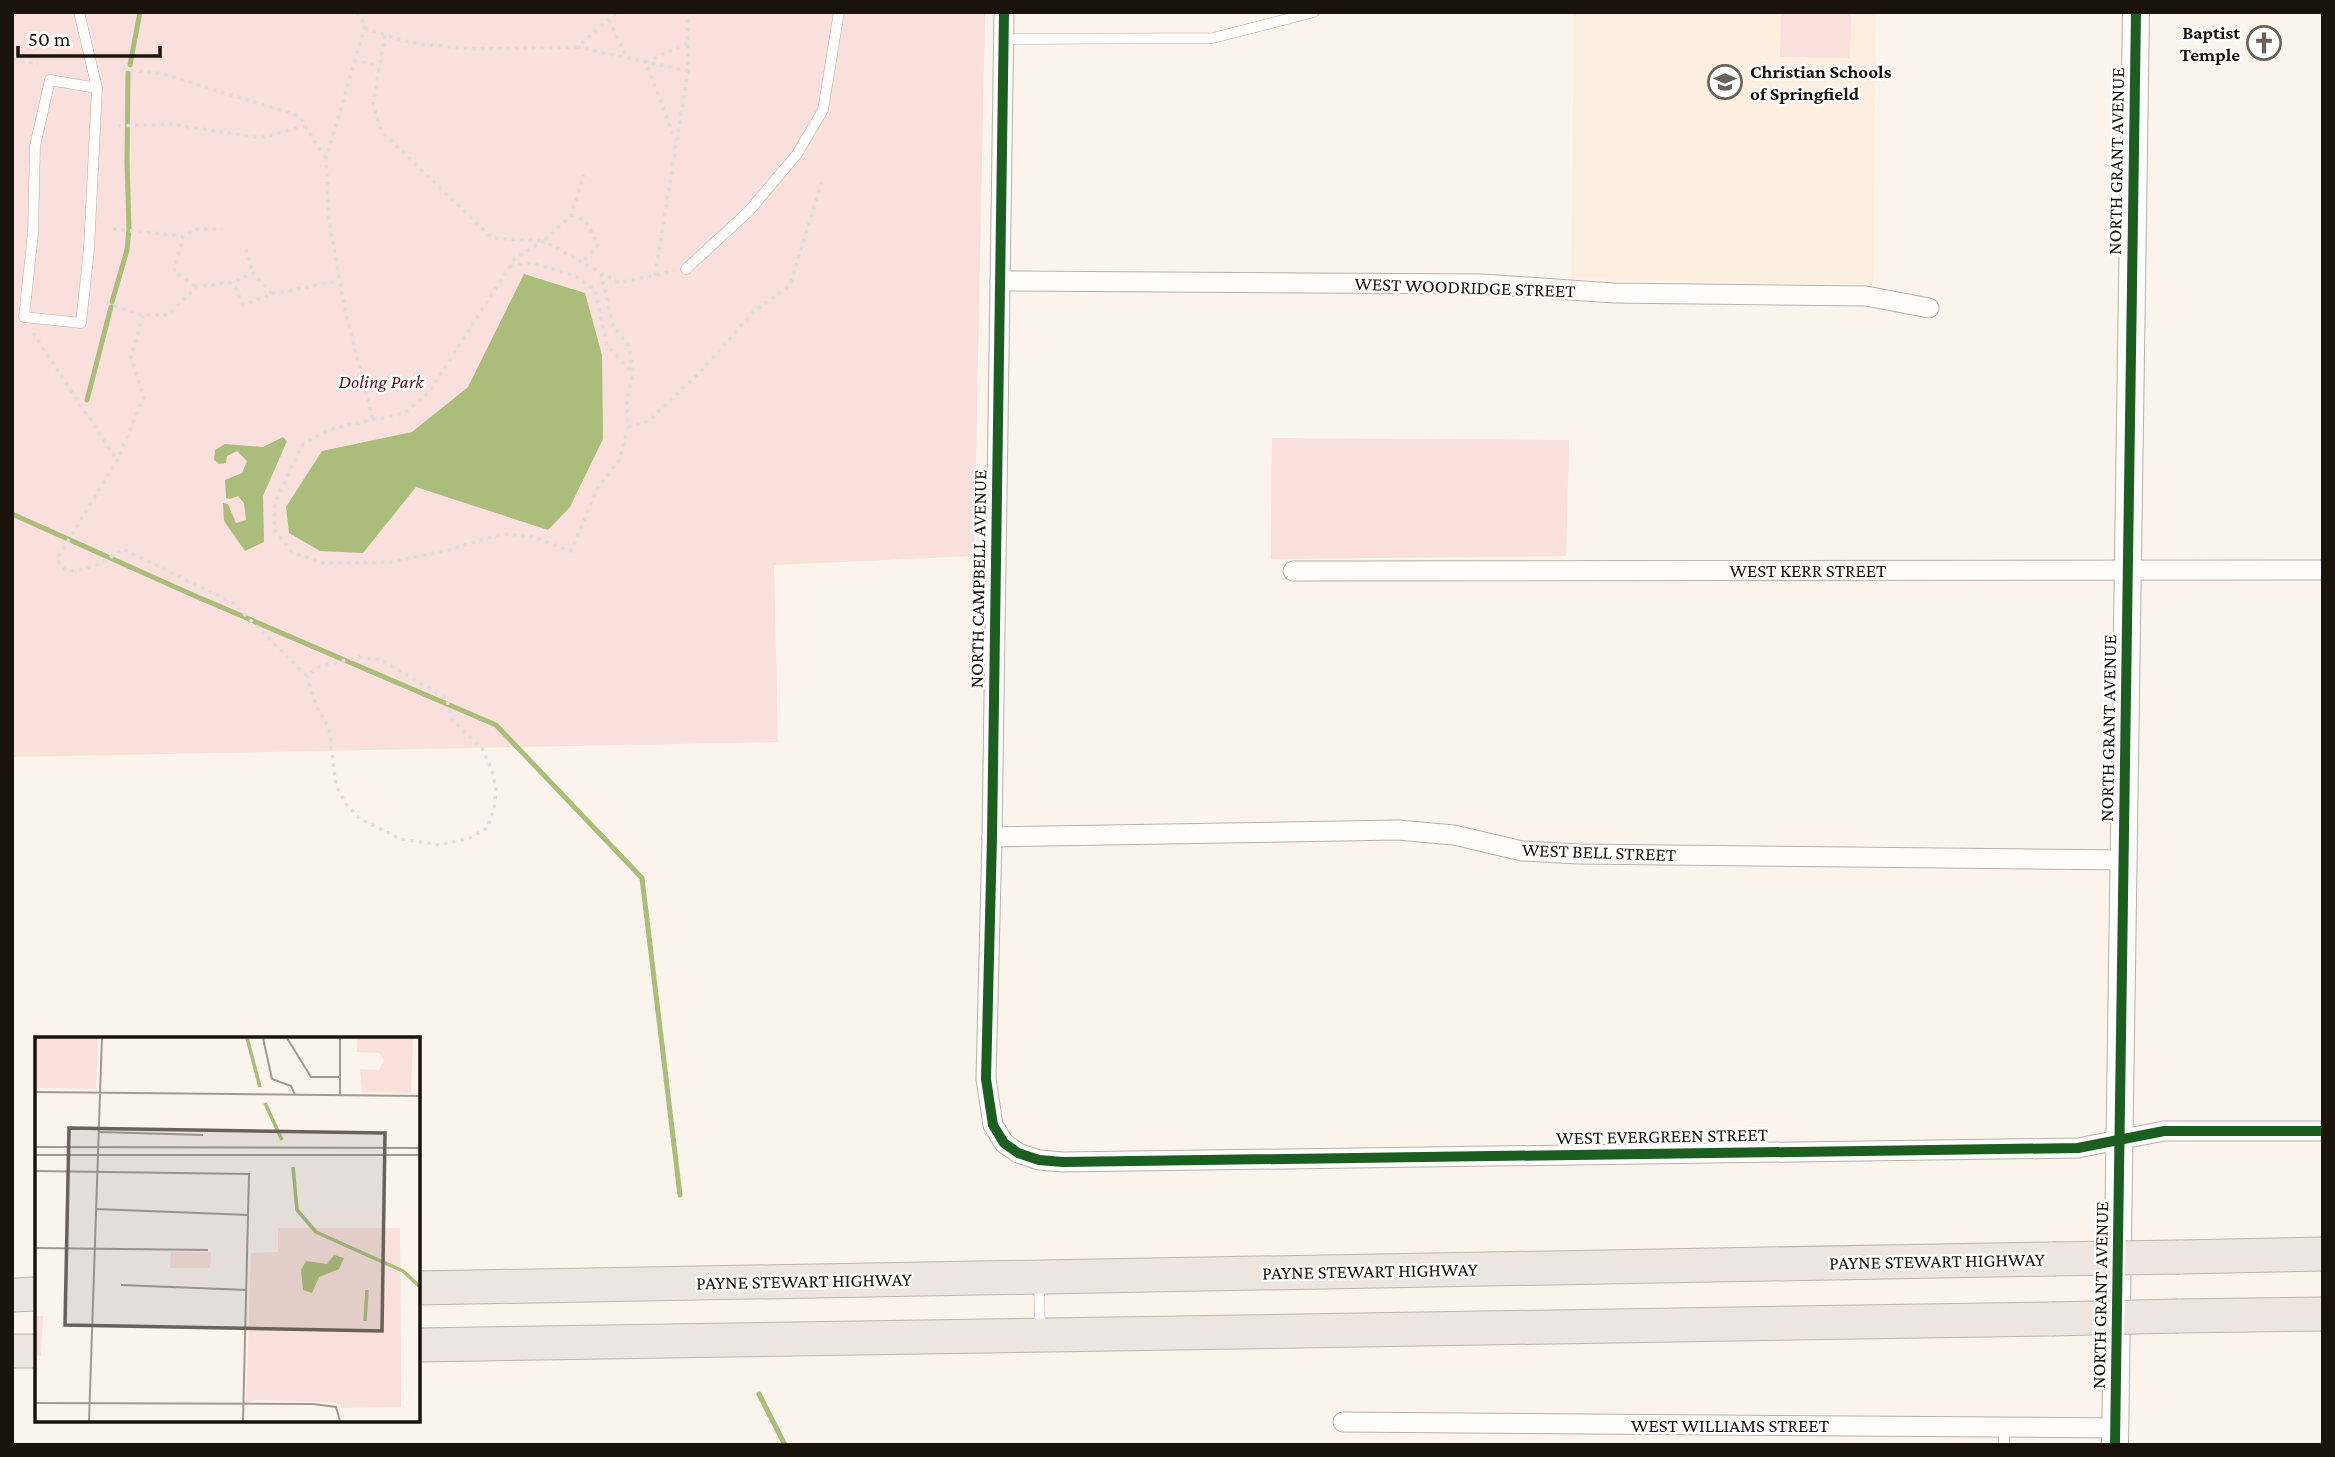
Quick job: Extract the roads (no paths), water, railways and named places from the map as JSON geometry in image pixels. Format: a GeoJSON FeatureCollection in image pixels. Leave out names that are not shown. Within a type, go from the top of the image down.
{"type":"FeatureCollection","features":[{"type":"Feature","properties":{"kind":"highway","name":"PAYNE STEWART HIGHWAY"},"geometry":{"type":"LineString","coordinates":[[420,1288],[2323,1255]]}},
{"type":"Feature","properties":{"kind":"highway"},"geometry":{"type":"LineString","coordinates":[[12,1295],[35,1294]]}},
{"type":"Feature","properties":{"kind":"highway"},"geometry":{"type":"LineString","coordinates":[[420,1345],[2323,1314]]}},
{"type":"Feature","properties":{"kind":"highway"},"geometry":{"type":"LineString","coordinates":[[12,1351],[35,1351]]}},
{"type":"Feature","properties":{"kind":"main road","name":"NORTH GRANT AVENUE"},"geometry":{"type":"LineString","coordinates":[[2116,1437],[2136,12]]}},
{"type":"Feature","properties":{"kind":"street","name":"NORTH CAMPBELL AVENUE"},"geometry":{"type":"LineString","coordinates":[[1004,12],[986,1079],[993,1125],[1004,1143]]}},
{"type":"Feature","properties":{"kind":"street","name":"WEST WOODRIDGE STREET"},"geometry":{"type":"LineString","coordinates":[[1000,281],[1483,284],[1613,293],[1866,296],[1929,308]]}},
{"type":"Feature","properties":{"kind":"street","name":"WEST KERR STREET"},"geometry":{"type":"LineString","coordinates":[[1293,571],[2323,570]]}},
{"type":"Feature","properties":{"kind":"street","name":"WEST BELL STREET"},"geometry":{"type":"LineString","coordinates":[[992,837],[1398,830],[1454,835],[1522,851],[1578,854],[2124,860]]}},
{"type":"Feature","properties":{"kind":"street","name":"WEST EVERGREEN STREET"},"geometry":{"type":"LineString","coordinates":[[1004,1143],[1029,1157],[1063,1162],[2064,1148],[2164,1131],[2323,1131]]}},
{"type":"Feature","properties":{"kind":"street","name":"WEST WILLIAMS STREET"},"geometry":{"type":"LineString","coordinates":[[1343,1422],[2116,1437]]}},
{"type":"Feature","properties":{"kind":"lane"},"geometry":{"type":"LineString","coordinates":[[79,12],[97,88],[89,249],[81,323],[24,317],[33,233],[35,146],[50,80],[97,88]]}},
{"type":"Feature","properties":{"kind":"lane"},"geometry":{"type":"LineString","coordinates":[[686,269],[749,211],[797,155],[823,110],[839,12]]}},
{"type":"Feature","properties":{"kind":"lane"},"geometry":{"type":"LineString","coordinates":[[1004,39],[1213,38],[1314,12]]}},
{"type":"Feature","properties":{"kind":"lane"},"geometry":{"type":"LineString","coordinates":[[1039,1277],[1040,1335]]}},
{"type":"Feature","properties":{"kind":"waterway"},"geometry":{"type":"LineString","coordinates":[[130,65],[140,12]]}},
{"type":"Feature","properties":{"kind":"waterway"},"geometry":{"type":"LineString","coordinates":[[112,302],[127,250],[129,229],[128,73]]}},
{"type":"Feature","properties":{"kind":"waterway"},"geometry":{"type":"LineString","coordinates":[[87,400],[111,307]]}},
{"type":"Feature","properties":{"kind":"waterway"},"geometry":{"type":"LineString","coordinates":[[12,514],[496,725],[642,878],[680,1195]]}},
{"type":"Feature","properties":{"kind":"waterway"},"geometry":{"type":"LineString","coordinates":[[759,1394],[785,1445]]}},
{"type":"Feature","properties":{"kind":"place","name":"Baptist Temple"},"geometry":{"type":"Point","coordinates":[2264,43]}},
{"type":"Feature","properties":{"kind":"place","name":"Christian Schools of Springfield"},"geometry":{"type":"Point","coordinates":[1725,82]}},
{"type":"Feature","properties":{"kind":"park label","name":"Doling Park"},"geometry":{"type":"Point","coordinates":[381,381]}}]}
